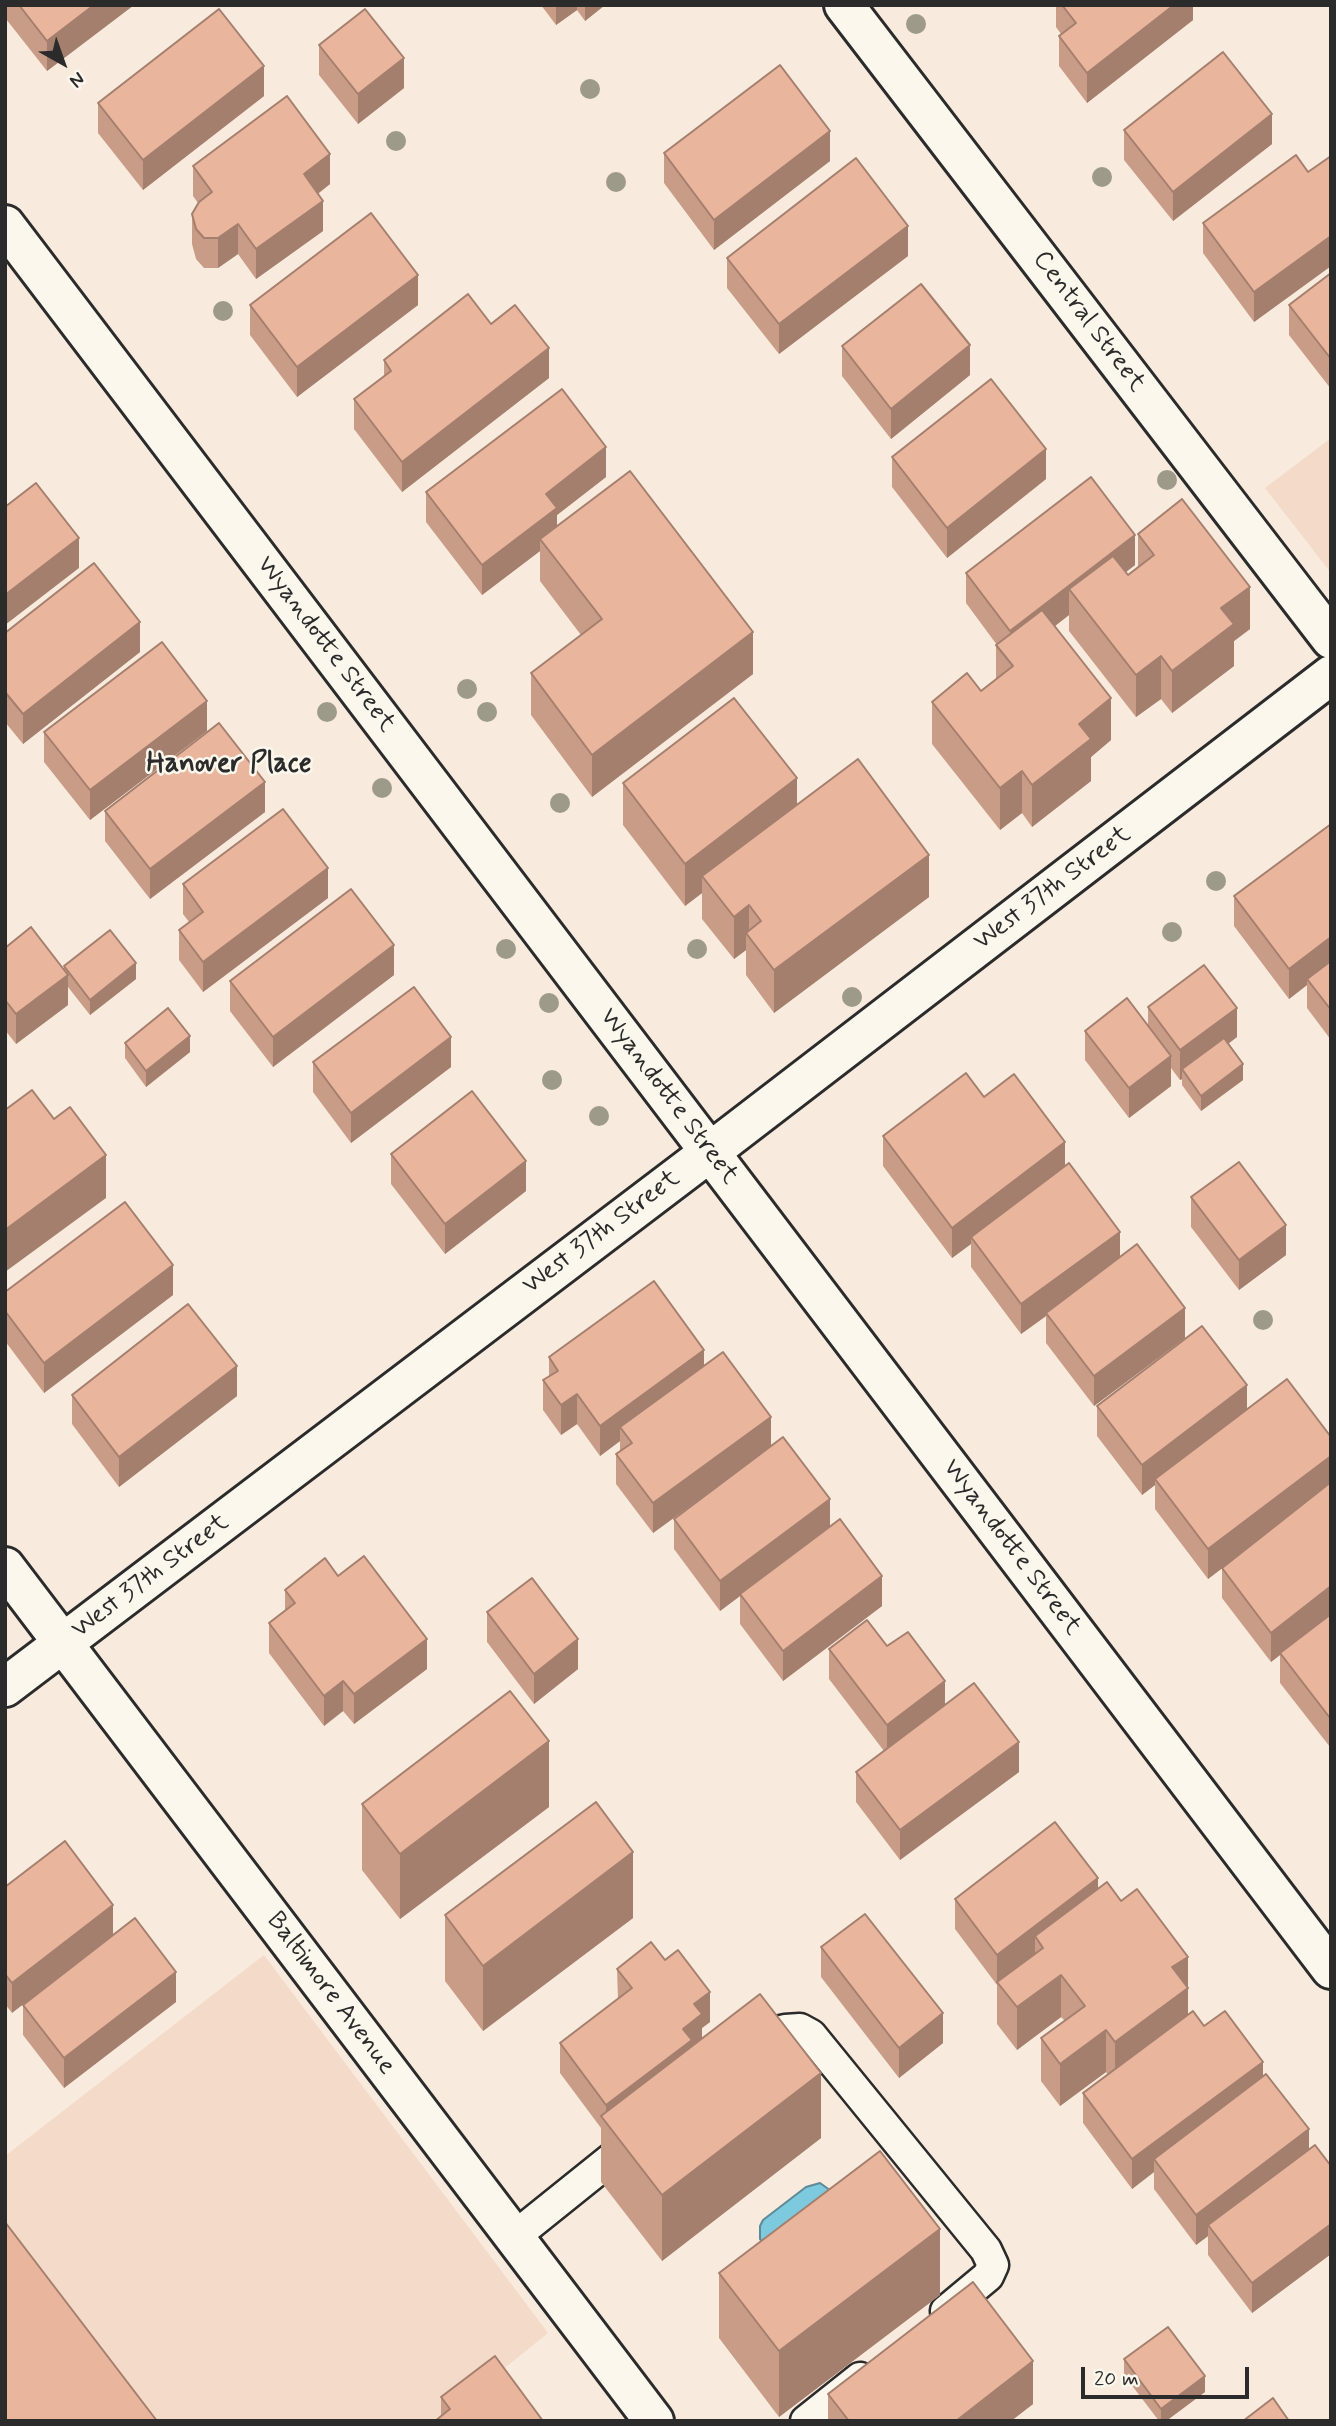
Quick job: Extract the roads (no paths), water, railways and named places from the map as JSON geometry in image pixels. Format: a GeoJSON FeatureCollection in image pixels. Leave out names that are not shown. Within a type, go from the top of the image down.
{"type":"FeatureCollection","features":[{"type":"Feature","properties":{"kind":"street","name":"Central Street"},"geometry":{"type":"LineString","coordinates":[[845,5],[1331,639]]}},
{"type":"Feature","properties":{"kind":"street","name":"Wyandotte Street"},"geometry":{"type":"LineString","coordinates":[[5,225],[1331,1969]]}},
{"type":"Feature","properties":{"kind":"street","name":"West 37th Street"},"geometry":{"type":"LineString","coordinates":[[5,1687],[1331,676]]}},
{"type":"Feature","properties":{"kind":"street","name":"Baltimore Avenue"},"geometry":{"type":"LineString","coordinates":[[5,1567],[654,2421]]}},
{"type":"Feature","properties":{"kind":"lane"},"geometry":{"type":"LineString","coordinates":[[736,2060],[768,2034],[800,2029],[811,2035],[986,2250],[993,2265],[988,2276],[920,2331]]}},
{"type":"Feature","properties":{"kind":"lane"},"geometry":{"type":"LineString","coordinates":[[514,2237],[650,2128]]}},
{"type":"Feature","properties":{"kind":"lane"},"geometry":{"type":"LineString","coordinates":[[806,2421],[879,2364]]}},
{"type":"Feature","properties":{"kind":"water"},"geometry":{"type":"Polygon","coordinates":[[[820,2183],[834,2193],[765,2245],[760,2239],[763,2220],[806,2187],[820,2183]]]}},
{"type":"Feature","properties":{"kind":"district","name":"Hanover Place"},"geometry":{"type":"Point","coordinates":[229,765]}}]}
